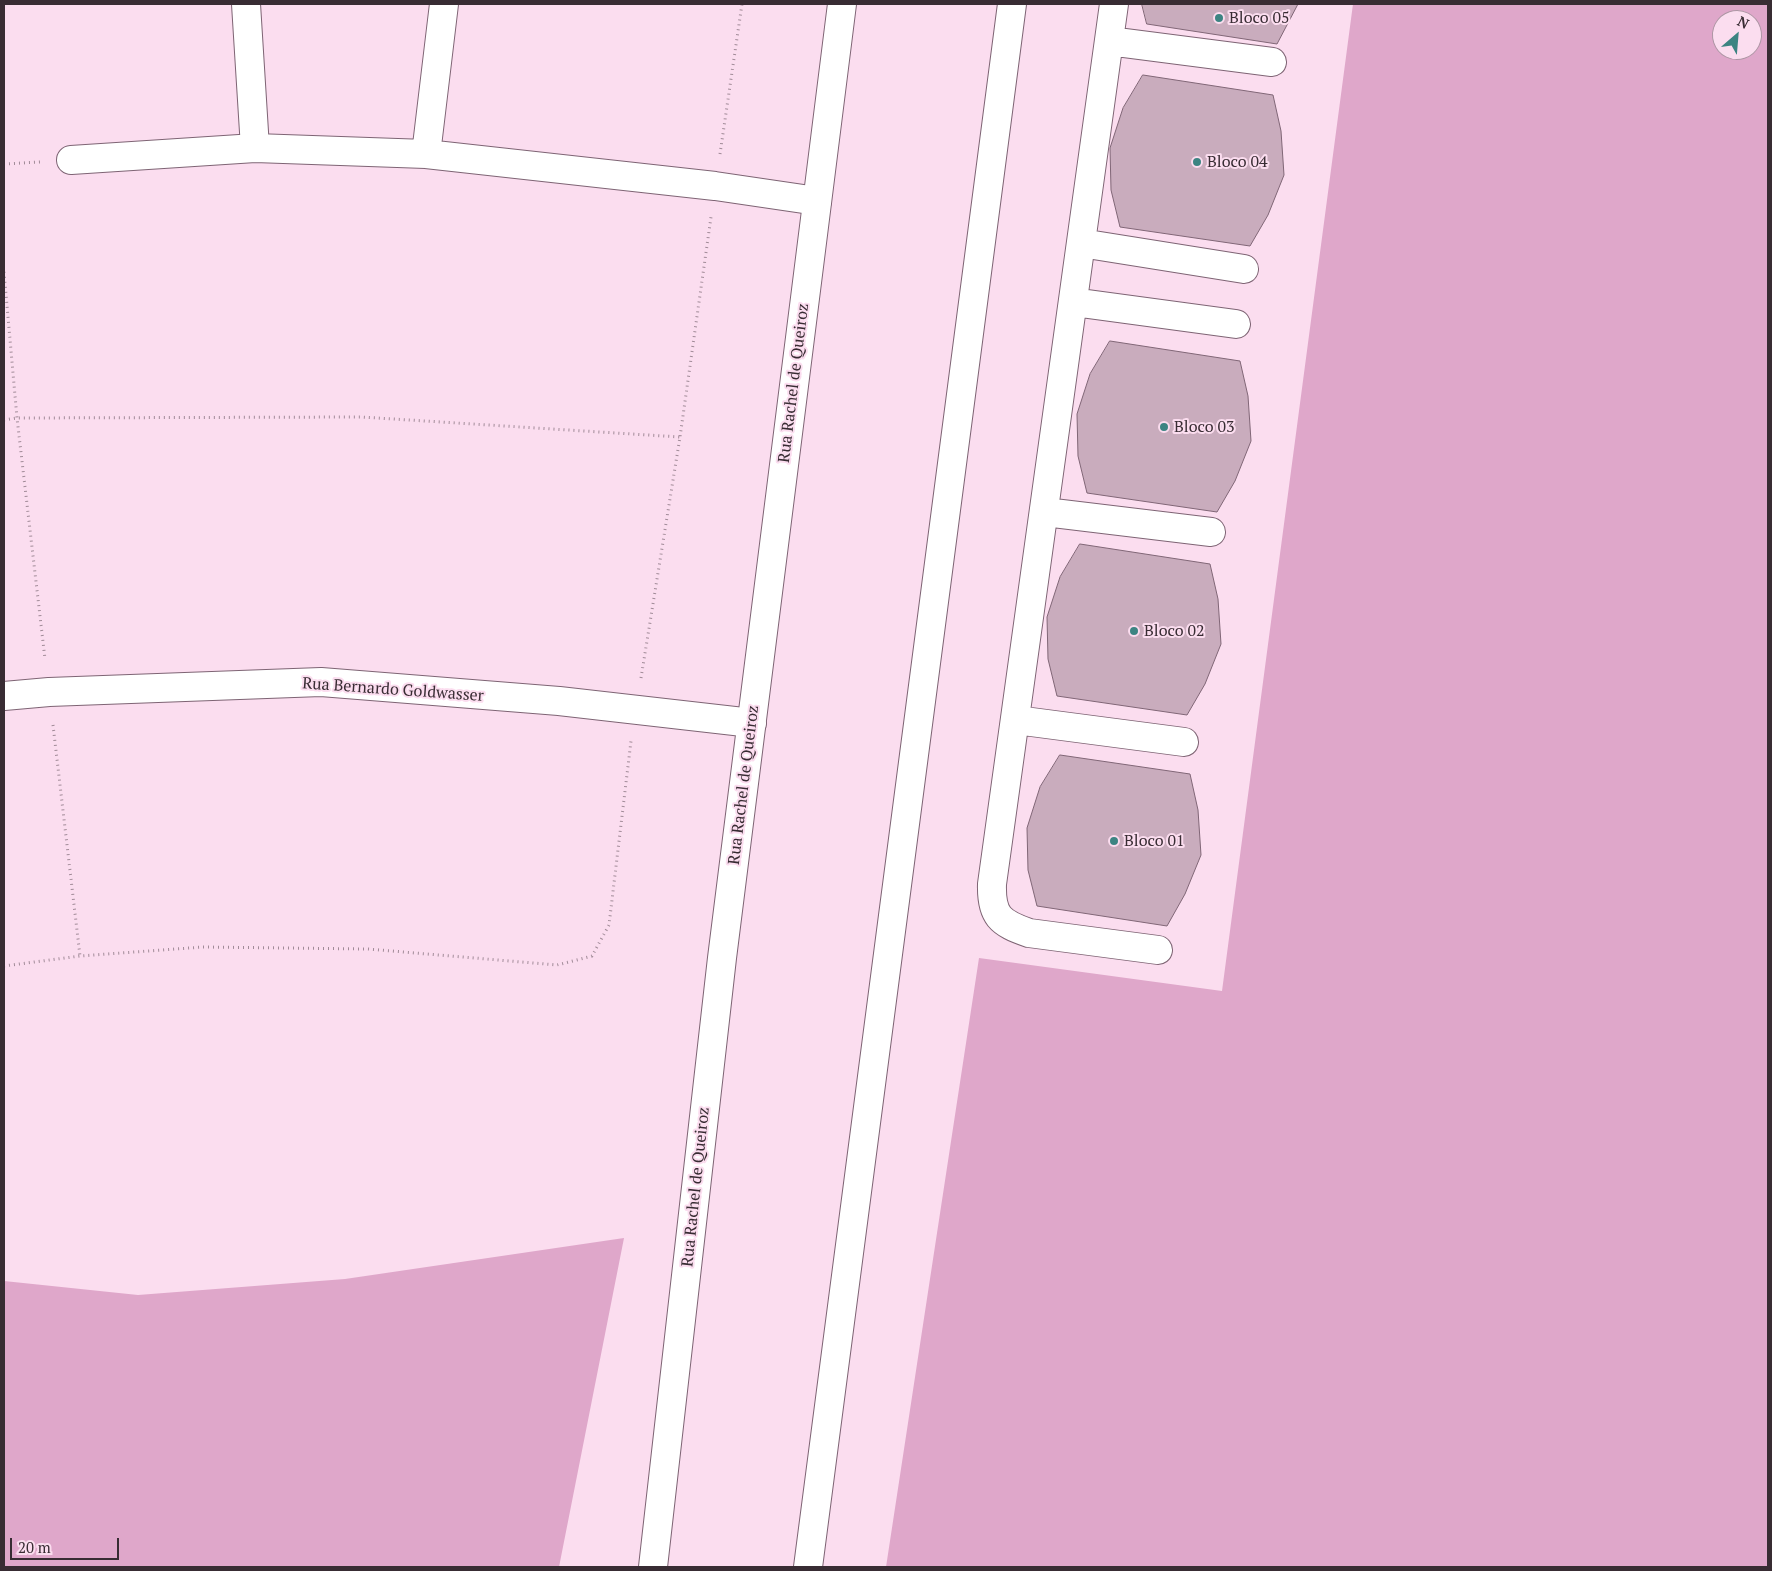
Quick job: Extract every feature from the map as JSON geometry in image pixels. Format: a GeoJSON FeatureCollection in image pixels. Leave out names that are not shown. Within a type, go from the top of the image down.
{"type":"FeatureCollection","features":[{"type":"Feature","properties":{"kind":"street"},"geometry":{"type":"LineString","coordinates":[[246,4],[255,148]]}},
{"type":"Feature","properties":{"kind":"street"},"geometry":{"type":"LineString","coordinates":[[426,154],[444,4]]}},
{"type":"Feature","properties":{"kind":"street","name":"Rua Rachel de Queiroz"},"geometry":{"type":"LineString","coordinates":[[653,1567],[723,948],[842,4]]}},
{"type":"Feature","properties":{"kind":"street"},"geometry":{"type":"LineString","coordinates":[[808,1567],[1012,4]]}},
{"type":"Feature","properties":{"kind":"street"},"geometry":{"type":"LineString","coordinates":[[1114,4],[992,884],[992,901],[996,914],[1011,927],[1029,933],[1158,950]]}},
{"type":"Feature","properties":{"kind":"street"},"geometry":{"type":"LineString","coordinates":[[1109,41],[1272,62]]}},
{"type":"Feature","properties":{"kind":"street"},"geometry":{"type":"LineString","coordinates":[[70,160],[255,148],[426,154],[715,186],[817,201]]}},
{"type":"Feature","properties":{"kind":"street"},"geometry":{"type":"LineString","coordinates":[[1081,243],[1244,269]]}},
{"type":"Feature","properties":{"kind":"street"},"geometry":{"type":"LineString","coordinates":[[1073,302],[1236,324]]}},
{"type":"Feature","properties":{"kind":"street"},"geometry":{"type":"LineString","coordinates":[[1044,512],[1211,532]]}},
{"type":"Feature","properties":{"kind":"street","name":"Rua Bernardo Goldwasser"},"geometry":{"type":"LineString","coordinates":[[4,696],[49,692],[321,682],[559,701],[752,723]]}},
{"type":"Feature","properties":{"kind":"street"},"geometry":{"type":"LineString","coordinates":[[1016,720],[1184,742]]}},
{"type":"Feature","properties":{"kind":"path"},"geometry":{"type":"LineString","coordinates":[[4,966],[80,956],[203,947],[368,949],[557,965],[592,956],[609,925],[635,711],[680,437],[742,4]]}},
{"type":"Feature","properties":{"kind":"path"},"geometry":{"type":"LineString","coordinates":[[4,164],[17,163]]}},
{"type":"Feature","properties":{"kind":"path"},"geometry":{"type":"LineString","coordinates":[[4,272],[17,418],[80,956]]}},
{"type":"Feature","properties":{"kind":"path"},"geometry":{"type":"LineString","coordinates":[[4,420],[17,418],[361,417],[680,437]]}},
{"type":"Feature","properties":{"kind":"shaded area"},"geometry":{"type":"Polygon","coordinates":[[[1353,4],[1768,4],[1768,1567],[886,1567],[979,958],[1222,991],[1353,4]]]}},
{"type":"Feature","properties":{"kind":"shaded area"},"geometry":{"type":"Polygon","coordinates":[[[624,1238],[559,1567],[4,1567],[4,1281],[138,1295],[345,1279],[624,1238]]]}},
{"type":"Feature","properties":{"kind":"building","name":"Bloco 05"},"geometry":{"type":"Polygon","coordinates":[[[1142,4],[1298,4],[1277,44],[1147,24],[1142,4]]]}},
{"type":"Feature","properties":{"kind":"building","name":"Bloco 04"},"geometry":{"type":"Polygon","coordinates":[[[1143,75],[1273,95],[1281,131],[1284,175],[1268,215],[1250,246],[1120,227],[1111,190],[1110,148],[1123,108],[1143,75]]]}},
{"type":"Feature","properties":{"kind":"building","name":"Bloco 03"},"geometry":{"type":"Polygon","coordinates":[[[1110,341],[1240,361],[1248,396],[1251,441],[1235,481],[1217,512],[1087,493],[1078,456],[1077,414],[1090,374],[1110,341]]]}},
{"type":"Feature","properties":{"kind":"building","name":"Bloco 02"},"geometry":{"type":"Polygon","coordinates":[[[1080,544],[1210,564],[1218,599],[1221,644],[1205,684],[1187,715],[1057,696],[1048,659],[1047,617],[1060,577],[1080,544]]]}},
{"type":"Feature","properties":{"kind":"building","name":"Bloco 01"},"geometry":{"type":"Polygon","coordinates":[[[1060,755],[1190,774],[1198,810],[1201,855],[1185,894],[1167,926],[1037,906],[1028,870],[1027,828],[1040,787],[1060,755]]]}},
{"type":"Feature","properties":{"kind":"place","name":"Bloco 05"},"geometry":{"type":"Point","coordinates":[1219,18]}},
{"type":"Feature","properties":{"kind":"place","name":"Bloco 04"},"geometry":{"type":"Point","coordinates":[1197,162]}},
{"type":"Feature","properties":{"kind":"place","name":"Bloco 03"},"geometry":{"type":"Point","coordinates":[1164,427]}},
{"type":"Feature","properties":{"kind":"place","name":"Bloco 02"},"geometry":{"type":"Point","coordinates":[1134,631]}},
{"type":"Feature","properties":{"kind":"place","name":"Bloco 01"},"geometry":{"type":"Point","coordinates":[1114,841]}}]}
